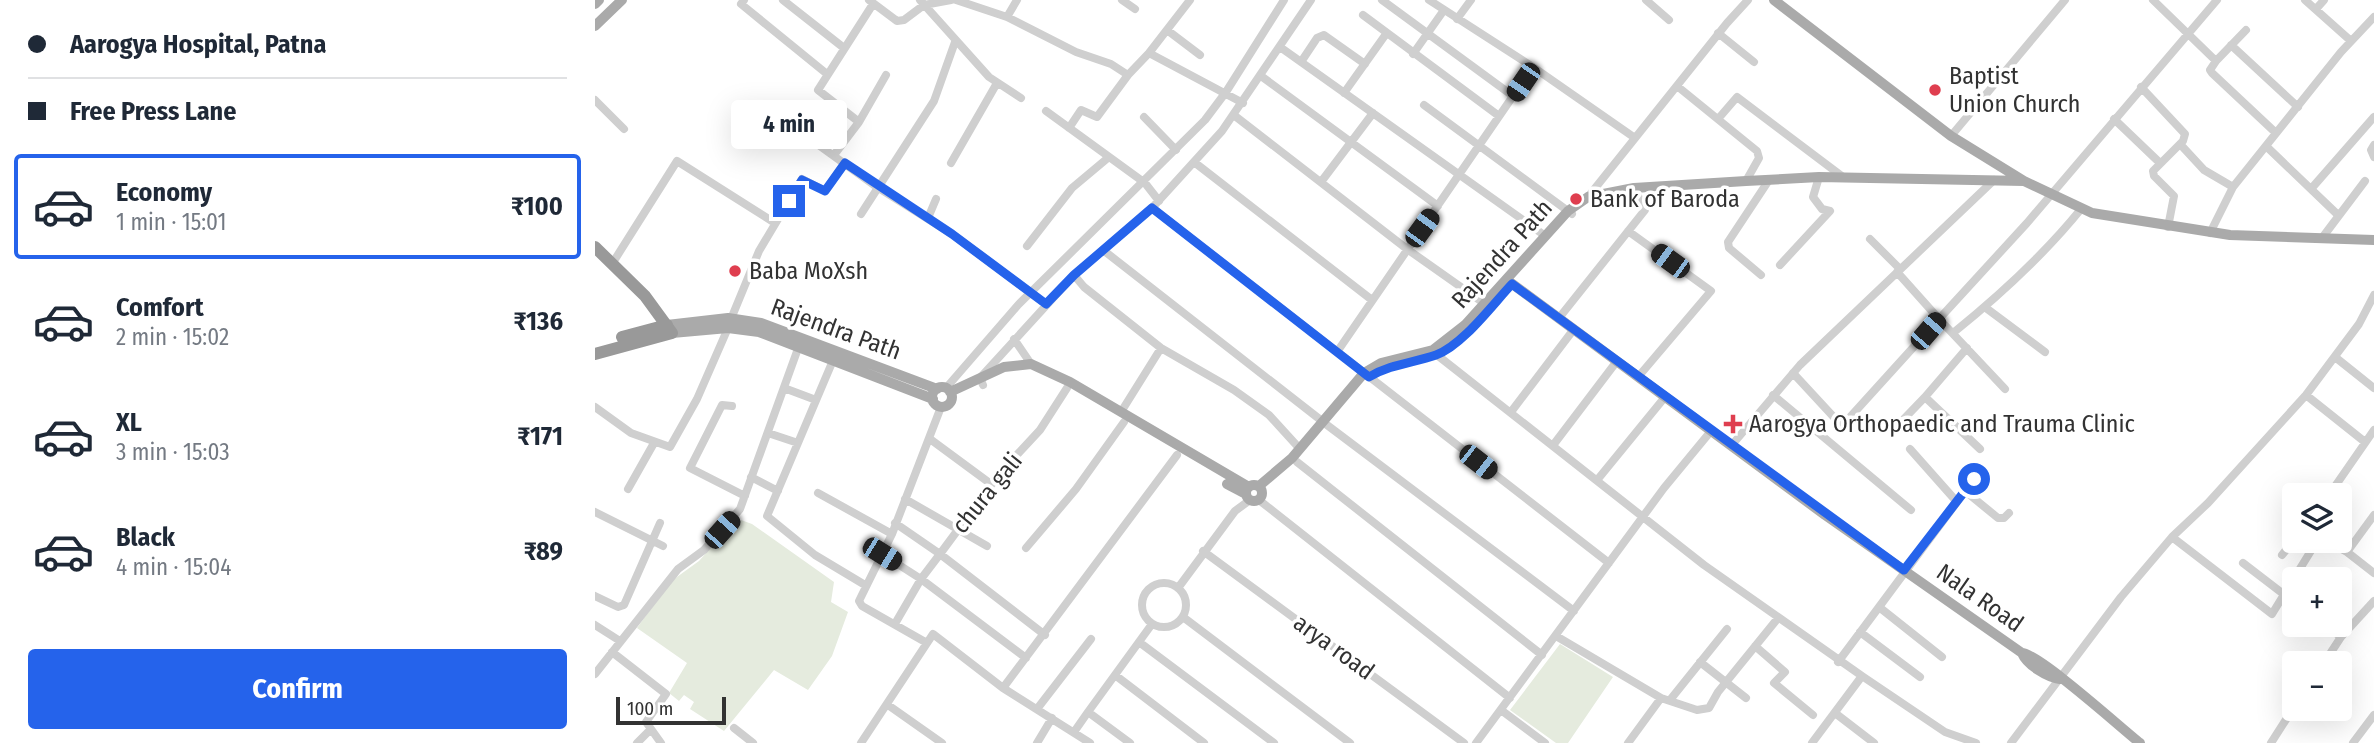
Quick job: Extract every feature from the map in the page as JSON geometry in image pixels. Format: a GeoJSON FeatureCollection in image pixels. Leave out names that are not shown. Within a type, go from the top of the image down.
{"type":"FeatureCollection","features":[{"type":"Feature","properties":{"kind":"highway"},"geometry":{"type":"LineString","coordinates":[[595,247],[645,296],[666,329]]}},
{"type":"Feature","properties":{"kind":"highway"},"geometry":{"type":"LineString","coordinates":[[595,257],[666,329]]}},
{"type":"Feature","properties":{"kind":"highway","name":"Rajendra Path"},"geometry":{"type":"LineString","coordinates":[[595,345],[666,329]]}},
{"type":"Feature","properties":{"kind":"highway","name":"Rajendra Path"},"geometry":{"type":"LineString","coordinates":[[595,354],[666,329]]}},
{"type":"Feature","properties":{"kind":"main road"},"geometry":{"type":"LineString","coordinates":[[595,4],[599,0]]}},
{"type":"Feature","properties":{"kind":"main road"},"geometry":{"type":"LineString","coordinates":[[595,16],[612,0]]}},
{"type":"Feature","properties":{"kind":"main road"},"geometry":{"type":"LineString","coordinates":[[595,26],[622,0]]}},
{"type":"Feature","properties":{"kind":"main road"},"geometry":{"type":"LineString","coordinates":[[1774,0],[1951,136],[2024,181],[2081,209],[2102,216],[2210,233],[2374,240]]}},
{"type":"Feature","properties":{"kind":"main road"},"geometry":{"type":"LineString","coordinates":[[1571,211],[1588,197],[1634,188],[1819,177],[2024,181]]}},
{"type":"Feature","properties":{"kind":"main road","name":"Rajendra Path"},"geometry":{"type":"LineString","coordinates":[[1254,493],[1300,449],[1381,363],[1433,350],[1468,328],[1485,304],[1509,282],[1544,235],[1571,211]]}},
{"type":"Feature","properties":{"kind":"main road","name":"Rajendra Path"},"geometry":{"type":"LineString","coordinates":[[1367,375],[1437,355],[1468,328],[1571,211]]}},
{"type":"Feature","properties":{"kind":"main road","name":"Nala Road"},"geometry":{"type":"LineString","coordinates":[[1509,282],[1731,446],[2022,653],[2024,659],[2051,678],[2060,679]]}},
{"type":"Feature","properties":{"kind":"main road","name":"Rajendra Path"},"geometry":{"type":"LineString","coordinates":[[666,329],[730,323],[801,341],[943,396]]}},
{"type":"Feature","properties":{"kind":"main road","name":"Rajendra Path"},"geometry":{"type":"LineString","coordinates":[[801,341],[834,358],[943,396]]}},
{"type":"Feature","properties":{"kind":"main road"},"geometry":{"type":"LineString","coordinates":[[982,381],[1004,367],[1031,364],[1053,373],[1254,493]]}},
{"type":"Feature","properties":{"kind":"main road"},"geometry":{"type":"LineString","coordinates":[[943,396],[1018,371],[1042,375],[1123,417],[1177,455],[1254,493]]}},
{"type":"Feature","properties":{"kind":"main road","name":"Rajendra Path"},"geometry":{"type":"LineString","coordinates":[[1254,493],[1297,462],[1325,423]]}},
{"type":"Feature","properties":{"kind":"main road"},"geometry":{"type":"LineString","coordinates":[[2060,679],[2140,743]]}},
{"type":"Feature","properties":{"kind":"street"},"geometry":{"type":"LineString","coordinates":[[744,0],[741,4],[827,74]]}},
{"type":"Feature","properties":{"kind":"street"},"geometry":{"type":"LineString","coordinates":[[783,0],[844,48]]}},
{"type":"Feature","properties":{"kind":"street"},"geometry":{"type":"LineString","coordinates":[[859,122],[818,93],[871,2],[897,21],[904,20],[922,2],[953,0],[1007,17],[1076,52],[1111,64],[1128,75]]}},
{"type":"Feature","properties":{"kind":"street"},"geometry":{"type":"LineString","coordinates":[[1007,17],[1017,0]]}},
{"type":"Feature","properties":{"kind":"street"},"geometry":{"type":"LineString","coordinates":[[1122,0],[1135,9]]}},
{"type":"Feature","properties":{"kind":"street"},"geometry":{"type":"LineString","coordinates":[[1069,128],[1081,110],[1097,117],[1190,0]]}},
{"type":"Feature","properties":{"kind":"street"},"geometry":{"type":"LineString","coordinates":[[927,643],[896,622],[860,603],[865,584],[892,534],[930,439],[943,396],[1032,292],[1145,183],[1226,92],[1284,0]]}},
{"type":"Feature","properties":{"kind":"street"},"geometry":{"type":"LineString","coordinates":[[982,381],[1014,339],[1046,304],[1074,275],[1152,208],[1235,116],[1311,0]]}},
{"type":"Feature","properties":{"kind":"street"},"geometry":{"type":"LineString","coordinates":[[1382,0],[1513,96]]}},
{"type":"Feature","properties":{"kind":"street"},"geometry":{"type":"LineString","coordinates":[[1429,0],[1533,67],[1635,138]]}},
{"type":"Feature","properties":{"kind":"street"},"geometry":{"type":"LineString","coordinates":[[1457,19],[1471,0]]}},
{"type":"Feature","properties":{"kind":"street"},"geometry":{"type":"LineString","coordinates":[[1646,0],[1669,20]]}},
{"type":"Feature","properties":{"kind":"street"},"geometry":{"type":"LineString","coordinates":[[1588,197],[1718,33],[1748,0]]}},
{"type":"Feature","properties":{"kind":"street"},"geometry":{"type":"LineString","coordinates":[[1951,136],[2065,0]]}},
{"type":"Feature","properties":{"kind":"street"},"geometry":{"type":"LineString","coordinates":[[2153,0],[2216,61]]}},
{"type":"Feature","properties":{"kind":"street"},"geometry":{"type":"LineString","coordinates":[[1793,373],[1842,426],[2027,223],[2217,0]]}},
{"type":"Feature","properties":{"kind":"street"},"geometry":{"type":"LineString","coordinates":[[2305,0],[2351,41]]}},
{"type":"Feature","properties":{"kind":"street"},"geometry":{"type":"LineString","coordinates":[[2316,9],[2324,0]]}},
{"type":"Feature","properties":{"kind":"street"},"geometry":{"type":"LineString","coordinates":[[922,2],[955,42],[997,83],[1021,98]]}},
{"type":"Feature","properties":{"kind":"street"},"geometry":{"type":"LineString","coordinates":[[1413,54],[1444,10]]}},
{"type":"Feature","properties":{"kind":"street"},"geometry":{"type":"LineString","coordinates":[[1363,15],[1499,116]]}},
{"type":"Feature","properties":{"kind":"street"},"geometry":{"type":"LineString","coordinates":[[2210,233],[2233,187],[2351,41],[2374,17]]}},
{"type":"Feature","properties":{"kind":"street"},"geometry":{"type":"LineString","coordinates":[[1167,30],[1200,55]]}},
{"type":"Feature","properties":{"kind":"street"},"geometry":{"type":"LineString","coordinates":[[2246,30],[2210,70],[2276,133]]}},
{"type":"Feature","properties":{"kind":"street"},"geometry":{"type":"LineString","coordinates":[[1718,33],[1754,62]]}},
{"type":"Feature","properties":{"kind":"street"},"geometry":{"type":"LineString","coordinates":[[1344,93],[1386,34]]}},
{"type":"Feature","properties":{"kind":"street"},"geometry":{"type":"LineString","coordinates":[[1301,62],[1317,38],[1324,35],[1365,65]]}},
{"type":"Feature","properties":{"kind":"street"},"geometry":{"type":"LineString","coordinates":[[861,214],[934,101],[955,42]]}},
{"type":"Feature","properties":{"kind":"street"},"geometry":{"type":"LineString","coordinates":[[2231,45],[2298,107]]}},
{"type":"Feature","properties":{"kind":"street"},"geometry":{"type":"LineString","coordinates":[[1280,47],[1544,235]]}},
{"type":"Feature","properties":{"kind":"street"},"geometry":{"type":"LineString","coordinates":[[1149,53],[1243,103]]}},
{"type":"Feature","properties":{"kind":"street"},"geometry":{"type":"LineString","coordinates":[[1336,352],[1533,67]]}},
{"type":"Feature","properties":{"kind":"street"},"geometry":{"type":"LineString","coordinates":[[834,155],[859,122],[886,75]]}},
{"type":"Feature","properties":{"kind":"street"},"geometry":{"type":"LineString","coordinates":[[1261,76],[1438,206]]}},
{"type":"Feature","properties":{"kind":"street"},"geometry":{"type":"LineString","coordinates":[[951,163],[997,83]]}},
{"type":"Feature","properties":{"kind":"street"},"geometry":{"type":"LineString","coordinates":[[1677,86],[1759,153],[1746,181]]}},
{"type":"Feature","properties":{"kind":"street"},"geometry":{"type":"LineString","coordinates":[[2141,87],[2185,134],[2180,144],[2152,174],[2175,200],[2168,227]]}},
{"type":"Feature","properties":{"kind":"street"},"geometry":{"type":"LineString","coordinates":[[1718,119],[1737,97],[1843,177]]}},
{"type":"Feature","properties":{"kind":"street"},"geometry":{"type":"LineString","coordinates":[[595,100],[624,129]]}},
{"type":"Feature","properties":{"kind":"street"},"geometry":{"type":"LineString","coordinates":[[1424,105],[1571,211]]}},
{"type":"Feature","properties":{"kind":"street"},"geometry":{"type":"LineString","coordinates":[[770,110],[877,187],[928,218],[1046,304]]}},
{"type":"Feature","properties":{"kind":"street"},"geometry":{"type":"LineString","coordinates":[[1046,111],[1145,183],[1159,201]]}},
{"type":"Feature","properties":{"kind":"street"},"geometry":{"type":"LineString","coordinates":[[1321,182],[1373,113]]}},
{"type":"Feature","properties":{"kind":"street"},"geometry":{"type":"LineString","coordinates":[[1235,116],[1407,249],[1485,304]]}},
{"type":"Feature","properties":{"kind":"street"},"geometry":{"type":"LineString","coordinates":[[1144,117],[1176,150]]}},
{"type":"Feature","properties":{"kind":"street"},"geometry":{"type":"LineString","coordinates":[[2311,189],[2374,117]]}},
{"type":"Feature","properties":{"kind":"street"},"geometry":{"type":"LineString","coordinates":[[2114,119],[2160,163]]}},
{"type":"Feature","properties":{"kind":"street"},"geometry":{"type":"LineString","coordinates":[[2180,144],[2204,170],[2233,187]]}},
{"type":"Feature","properties":{"kind":"street"},"geometry":{"type":"LineString","coordinates":[[2374,145],[2371,150],[2374,157]]}},
{"type":"Feature","properties":{"kind":"street"},"geometry":{"type":"LineString","coordinates":[[2267,147],[2337,214]]}},
{"type":"Feature","properties":{"kind":"street"},"geometry":{"type":"LineString","coordinates":[[1027,246],[1072,188],[1108,157]]}},
{"type":"Feature","properties":{"kind":"street"},"geometry":{"type":"LineString","coordinates":[[612,264],[677,161],[775,223]]}},
{"type":"Feature","properties":{"kind":"street"},"geometry":{"type":"LineString","coordinates":[[1194,162],[1372,300]]}},
{"type":"Feature","properties":{"kind":"street"},"geometry":{"type":"LineString","coordinates":[[595,407],[631,433],[670,447],[697,399],[759,251],[775,223],[802,180],[825,191],[845,163]]}},
{"type":"Feature","properties":{"kind":"street"},"geometry":{"type":"LineString","coordinates":[[1780,265],[1830,211],[1822,209],[1813,197],[1819,177]]}},
{"type":"Feature","properties":{"kind":"street"},"geometry":{"type":"LineString","coordinates":[[1761,275],[1728,243],[1769,180]]}},
{"type":"Feature","properties":{"kind":"street"},"geometry":{"type":"LineString","coordinates":[[1731,446],[1793,373],[1994,180]]}},
{"type":"Feature","properties":{"kind":"street"},"geometry":{"type":"LineString","coordinates":[[2322,238],[2337,214],[2365,181]]}},
{"type":"Feature","properties":{"kind":"street"},"geometry":{"type":"LineString","coordinates":[[1559,318],[1646,210],[1634,188]]}},
{"type":"Feature","properties":{"kind":"street"},"geometry":{"type":"LineString","coordinates":[[928,218],[936,199]]}},
{"type":"Feature","properties":{"kind":"street"},"geometry":{"type":"LineString","coordinates":[[1152,208],[1609,564]]}},
{"type":"Feature","properties":{"kind":"street"},"geometry":{"type":"LineString","coordinates":[[1953,333],[1986,308],[2052,244],[2081,209]]}},
{"type":"Feature","properties":{"kind":"street"},"geometry":{"type":"LineString","coordinates":[[1628,231],[1711,291],[1638,377]]}},
{"type":"Feature","properties":{"kind":"street"},"geometry":{"type":"LineString","coordinates":[[1870,239],[1939,319],[2005,389]]}},
{"type":"Feature","properties":{"kind":"street"},"geometry":{"type":"LineString","coordinates":[[1103,250],[1325,423],[1574,611]]}},
{"type":"Feature","properties":{"kind":"street"},"geometry":{"type":"LineString","coordinates":[[1074,275],[1084,287],[1161,348],[1234,390],[1269,415],[1300,449]]}},
{"type":"Feature","properties":{"kind":"street"},"geometry":{"type":"LineString","coordinates":[[2011,743],[2121,597],[2172,537],[2208,503],[2305,395],[2365,315],[2374,295]]}},
{"type":"Feature","properties":{"kind":"street"},"geometry":{"type":"LineString","coordinates":[[1986,308],[2045,352]]}},
{"type":"Feature","properties":{"kind":"street"},"geometry":{"type":"LineString","coordinates":[[1511,412],[1574,329]]}},
{"type":"Feature","properties":{"kind":"street"},"geometry":{"type":"LineString","coordinates":[[1014,339],[1031,364]]}},
{"type":"Feature","properties":{"kind":"street"},"geometry":{"type":"LineString","coordinates":[[595,674],[678,569],[703,550],[740,509],[801,341]]}},
{"type":"Feature","properties":{"kind":"street"},"geometry":{"type":"LineString","coordinates":[[1026,548],[1076,489],[1123,417],[1161,348]]}},
{"type":"Feature","properties":{"kind":"street"},"geometry":{"type":"LineString","coordinates":[[1899,424],[1966,348]]}},
{"type":"Feature","properties":{"kind":"street"},"geometry":{"type":"LineString","coordinates":[[1437,355],[1837,662],[1945,732],[1976,743]]}},
{"type":"Feature","properties":{"kind":"street"},"geometry":{"type":"LineString","coordinates":[[2335,356],[2374,388]]}},
{"type":"Feature","properties":{"kind":"street"},"geometry":{"type":"LineString","coordinates":[[834,358],[768,512],[769,519],[815,555],[865,584]]}},
{"type":"Feature","properties":{"kind":"street"},"geometry":{"type":"LineString","coordinates":[[1555,444],[1617,361]]}},
{"type":"Feature","properties":{"kind":"street"},"geometry":{"type":"LineString","coordinates":[[784,388],[816,400]]}},
{"type":"Feature","properties":{"kind":"street","name":"chura gali"},"geometry":{"type":"LineString","coordinates":[[895,523],[940,554],[991,484],[1040,430],[1067,388]]}},
{"type":"Feature","properties":{"kind":"street"},"geometry":{"type":"LineString","coordinates":[[1773,395],[1911,510]]}},
{"type":"Feature","properties":{"kind":"street"},"geometry":{"type":"LineString","coordinates":[[2305,395],[2365,442]]}},
{"type":"Feature","properties":{"kind":"street"},"geometry":{"type":"LineString","coordinates":[[1598,479],[1665,397]]}},
{"type":"Feature","properties":{"kind":"street"},"geometry":{"type":"LineString","coordinates":[[1925,397],[1980,449]]}},
{"type":"Feature","properties":{"kind":"street"},"geometry":{"type":"LineString","coordinates":[[732,406],[722,405],[690,468],[745,496]]}},
{"type":"Feature","properties":{"kind":"street"},"geometry":{"type":"LineString","coordinates":[[2337,483],[2374,430]]}},
{"type":"Feature","properties":{"kind":"street"},"geometry":{"type":"LineString","coordinates":[[1476,743],[1644,515],[1711,431]]}},
{"type":"Feature","properties":{"kind":"street"},"geometry":{"type":"LineString","coordinates":[[768,433],[798,443]]}},
{"type":"Feature","properties":{"kind":"street"},"geometry":{"type":"LineString","coordinates":[[930,439],[991,484]]}},
{"type":"Feature","properties":{"kind":"street"},"geometry":{"type":"LineString","coordinates":[[628,489],[653,443]]}},
{"type":"Feature","properties":{"kind":"street"},"geometry":{"type":"LineString","coordinates":[[1910,449],[1957,502]]}},
{"type":"Feature","properties":{"kind":"street"},"geometry":{"type":"LineString","coordinates":[[1003,688],[1177,455]]}},
{"type":"Feature","properties":{"kind":"street"},"geometry":{"type":"LineString","coordinates":[[1297,462],[1542,655]]}},
{"type":"Feature","properties":{"kind":"street"},"geometry":{"type":"LineString","coordinates":[[751,477],[778,491]]}},
{"type":"Feature","properties":{"kind":"street"},"geometry":{"type":"LineString","coordinates":[[1837,662],[1974,479]]}},
{"type":"Feature","properties":{"kind":"street"},"geometry":{"type":"LineString","coordinates":[[1965,491],[1999,518],[2004,518],[2009,513]]}},
{"type":"Feature","properties":{"kind":"street"},"geometry":{"type":"LineString","coordinates":[[818,493],[892,534]]}},
{"type":"Feature","properties":{"kind":"street"},"geometry":{"type":"LineString","coordinates":[[1178,588],[1235,511],[1254,493],[1510,698]]}},
{"type":"Feature","properties":{"kind":"street"},"geometry":{"type":"LineString","coordinates":[[905,499],[987,546]]}},
{"type":"Feature","properties":{"kind":"street"},"geometry":{"type":"LineString","coordinates":[[595,512],[663,546]]}},
{"type":"Feature","properties":{"kind":"street"},"geometry":{"type":"LineString","coordinates":[[2352,545],[2374,514]]}},
{"type":"Feature","properties":{"kind":"street"},"geometry":{"type":"LineString","coordinates":[[595,596],[618,607],[624,605],[660,523]]}},
{"type":"Feature","properties":{"kind":"street"},"geometry":{"type":"LineString","coordinates":[[2172,537],[2271,614],[2282,596]]}},
{"type":"Feature","properties":{"kind":"street","name":"arya road"},"geometry":{"type":"LineString","coordinates":[[1203,551],[1464,743]]}},
{"type":"Feature","properties":{"kind":"street"},"geometry":{"type":"LineString","coordinates":[[2348,553],[2374,573]]}},
{"type":"Feature","properties":{"kind":"street"},"geometry":{"type":"LineString","coordinates":[[882,554],[921,579],[1026,658]]}},
{"type":"Feature","properties":{"kind":"street"},"geometry":{"type":"LineString","coordinates":[[896,622],[921,579],[940,554],[1045,635]]}},
{"type":"Feature","properties":{"kind":"street"},"geometry":{"type":"LineString","coordinates":[[2243,563],[2282,593]]}},
{"type":"Feature","properties":{"kind":"street"},"geometry":{"type":"LineString","coordinates":[[1161,583],[1178,588],[1187,604],[1184,617],[1166,628],[1146,619],[1142,605],[1147,590],[1161,583]]}},
{"type":"Feature","properties":{"kind":"street"},"geometry":{"type":"LineString","coordinates":[[2352,625],[2374,601]]}},
{"type":"Feature","properties":{"kind":"street"},"geometry":{"type":"LineString","coordinates":[[1879,607],[1943,657]]}},
{"type":"Feature","properties":{"kind":"street"},"geometry":{"type":"LineString","coordinates":[[1184,617],[1350,743]]}},
{"type":"Feature","properties":{"kind":"street"},"geometry":{"type":"LineString","coordinates":[[1556,636],[1665,699],[1697,710],[1709,709],[1725,683],[1777,618]]}},
{"type":"Feature","properties":{"kind":"street"},"geometry":{"type":"LineString","coordinates":[[1076,737],[1088,712],[1152,624]]}},
{"type":"Feature","properties":{"kind":"street"},"geometry":{"type":"LineString","coordinates":[[595,625],[620,641]]}},
{"type":"Feature","properties":{"kind":"street"},"geometry":{"type":"LineString","coordinates":[[1628,743],[1700,663],[1727,628]]}},
{"type":"Feature","properties":{"kind":"street"},"geometry":{"type":"LineString","coordinates":[[1860,632],[1920,677]]}},
{"type":"Feature","properties":{"kind":"street"},"geometry":{"type":"LineString","coordinates":[[861,743],[933,634],[1003,688],[1052,718],[1076,737],[1090,743]]}},
{"type":"Feature","properties":{"kind":"street"},"geometry":{"type":"LineString","coordinates":[[2332,651],[2341,637]]}},
{"type":"Feature","properties":{"kind":"street"},"geometry":{"type":"LineString","coordinates":[[1037,709],[1091,639]]}},
{"type":"Feature","properties":{"kind":"street"},"geometry":{"type":"LineString","coordinates":[[1139,642],[1274,743]]}},
{"type":"Feature","properties":{"kind":"street"},"geometry":{"type":"LineString","coordinates":[[1755,646],[1785,672],[1774,683],[1812,715]]}},
{"type":"Feature","properties":{"kind":"street"},"geometry":{"type":"LineString","coordinates":[[612,652],[666,694],[646,722],[649,731],[661,743]]}},
{"type":"Feature","properties":{"kind":"street"},"geometry":{"type":"LineString","coordinates":[[1700,663],[1746,698]]}},
{"type":"Feature","properties":{"kind":"street"},"geometry":{"type":"LineString","coordinates":[[1115,675],[1204,743]]}},
{"type":"Feature","properties":{"kind":"street"},"geometry":{"type":"LineString","coordinates":[[1812,743],[1862,676]]}},
{"type":"Feature","properties":{"kind":"street"},"geometry":{"type":"LineString","coordinates":[[888,705],[941,743]]}},
{"type":"Feature","properties":{"kind":"street"},"geometry":{"type":"LineString","coordinates":[[1501,710],[1545,743]]}},
{"type":"Feature","properties":{"kind":"street"},"geometry":{"type":"LineString","coordinates":[[1088,712],[1130,743]]}},
{"type":"Feature","properties":{"kind":"street"},"geometry":{"type":"LineString","coordinates":[[1835,713],[1874,743]]}},
{"type":"Feature","properties":{"kind":"street"},"geometry":{"type":"LineString","coordinates":[[2354,743],[2374,715]]}},
{"type":"Feature","properties":{"kind":"street"},"geometry":{"type":"LineString","coordinates":[[1037,743],[1052,718]]}},
{"type":"Feature","properties":{"kind":"street"},"geometry":{"type":"LineString","coordinates":[[2271,743],[2285,721]]}},
{"type":"Feature","properties":{"kind":"street"},"geometry":{"type":"LineString","coordinates":[[734,728],[753,743]]}},
{"type":"Feature","properties":{"kind":"street"},"geometry":{"type":"LineString","coordinates":[[638,743],[649,731]]}},
{"type":"Feature","properties":{"kind":"shaded area"},"geometry":{"type":"Polygon","coordinates":[[[741,520],[752,524],[834,582],[831,602],[848,612],[832,656],[808,690],[774,670],[724,731],[690,709],[694,702],[684,695],[679,701],[669,693],[687,663],[637,628],[670,582],[699,561],[733,523],[741,520]]]}},
{"type":"Feature","properties":{"kind":"shaded area"},"geometry":{"type":"Polygon","coordinates":[[[1560,644],[1613,677],[1568,743],[1556,743],[1510,710],[1560,644]]]}},
{"type":"Feature","properties":{"kind":"place","name":"Baptist Union Church"},"geometry":{"type":"Point","coordinates":[1935,90]}},
{"type":"Feature","properties":{"kind":"place","name":"Bank of Baroda"},"geometry":{"type":"Point","coordinates":[1576,199]}},
{"type":"Feature","properties":{"kind":"place","name":"Baba MoXsh"},"geometry":{"type":"Point","coordinates":[735,271]}},
{"type":"Feature","properties":{"kind":"place","name":"Aarogya Orthopaedic and Trauma Clinic"},"geometry":{"type":"Point","coordinates":[1733,424]}},
{"type":"Feature","properties":{"kind":"route"},"geometry":{"type":"LineString","coordinates":[[789,201],[802,180],[807,180],[825,191],[845,163],[874,185],[952,234],[1046,304],[1074,275],[1152,208],[1369,377],[1383,369],[1442,352],[1470,330],[1512,284],[1825,515],[1904,570],[1974,479]]}}]}
